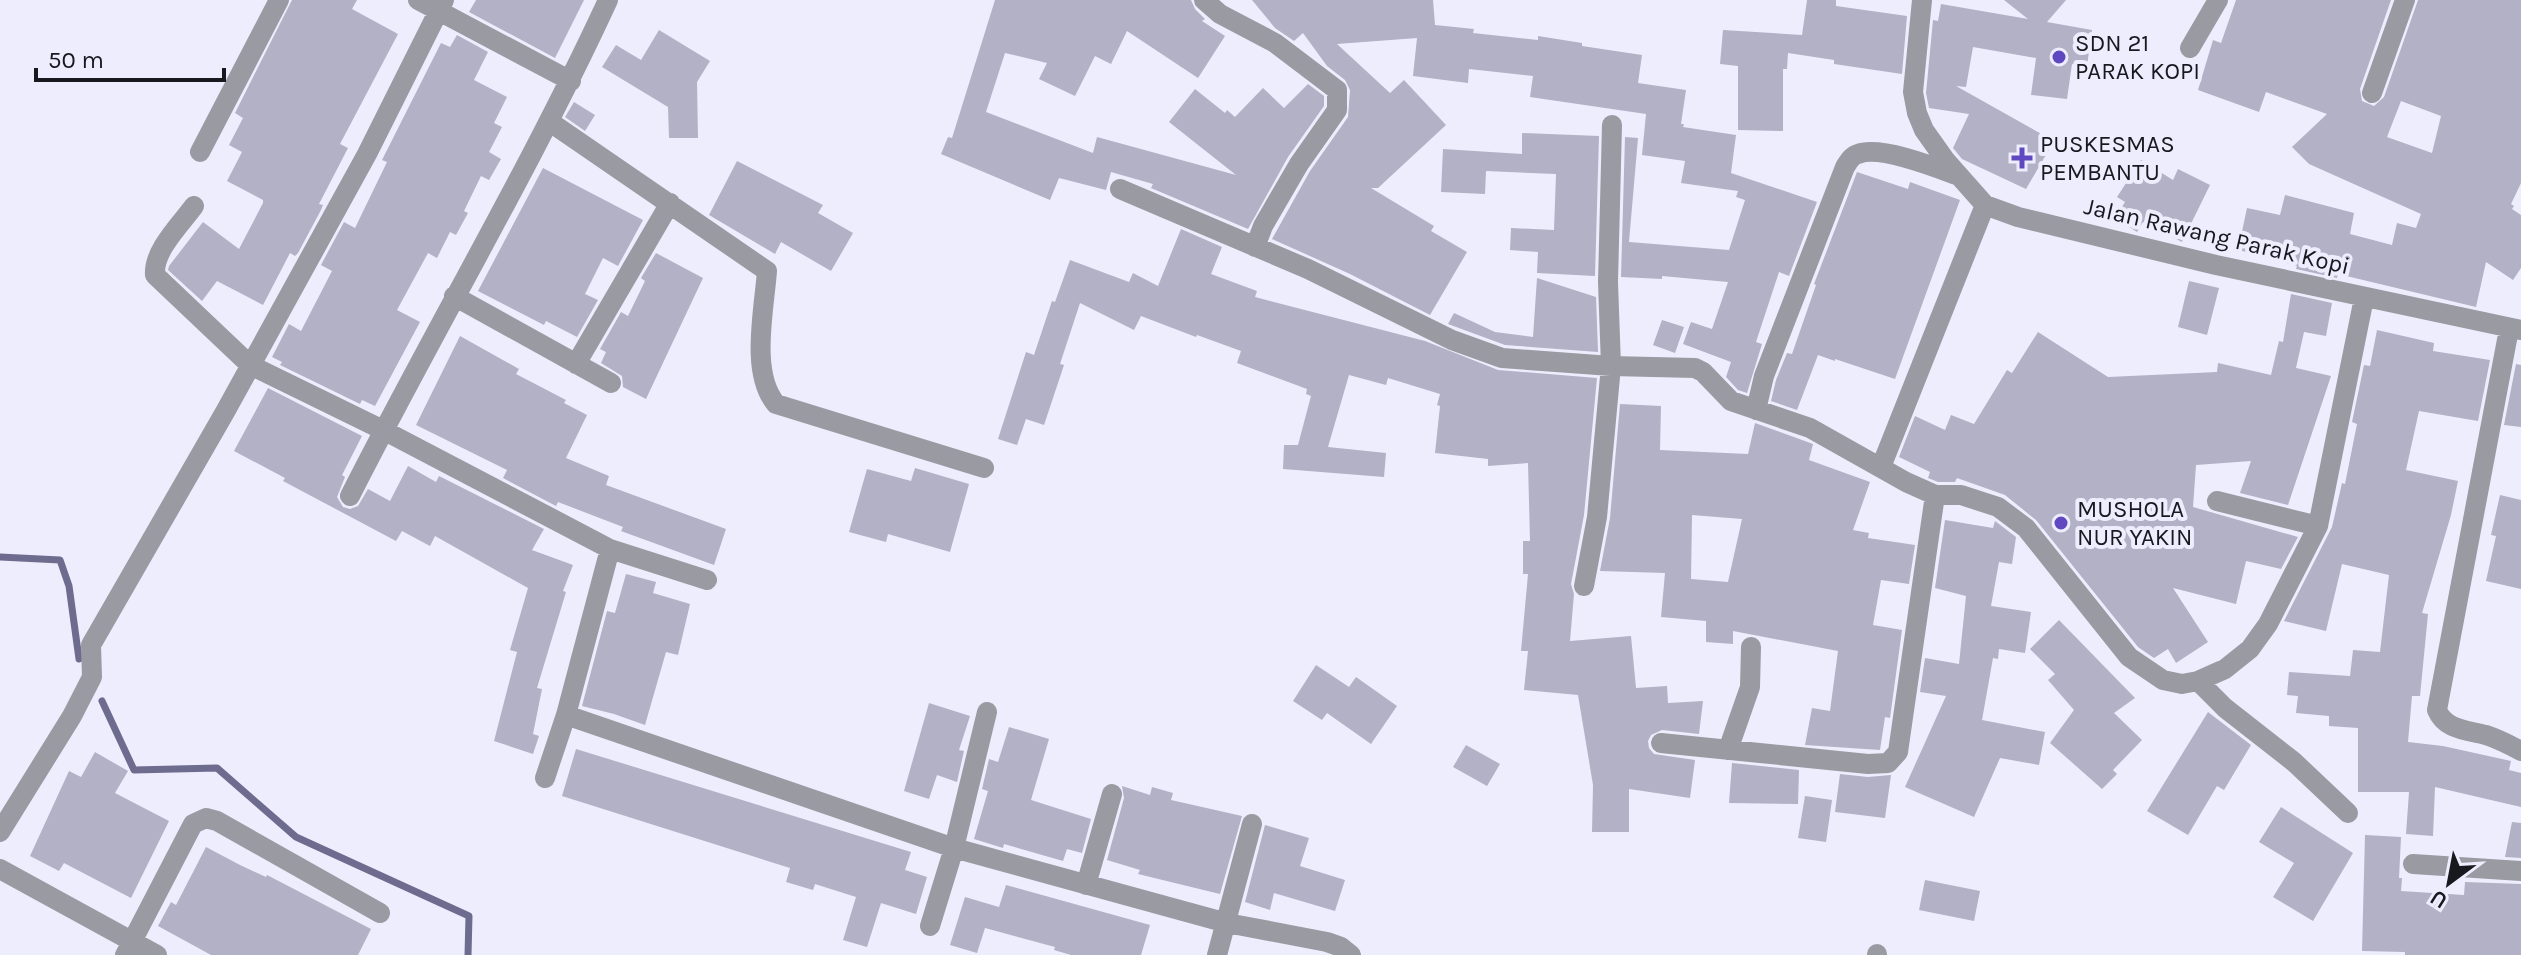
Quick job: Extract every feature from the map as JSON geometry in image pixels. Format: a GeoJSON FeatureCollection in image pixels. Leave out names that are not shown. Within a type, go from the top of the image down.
{"type":"FeatureCollection","features":[{"type":"Feature","properties":{"kind":"street"},"geometry":{"type":"LineString","coordinates":[[200,152],[279,0]]}},
{"type":"Feature","properties":{"kind":"street"},"geometry":{"type":"LineString","coordinates":[[418,0],[441,6],[571,81]]}},
{"type":"Feature","properties":{"kind":"street"},"geometry":{"type":"LineString","coordinates":[[350,496],[454,296],[550,122],[608,0]]}},
{"type":"Feature","properties":{"kind":"street"},"geometry":{"type":"LineString","coordinates":[[1204,0],[1220,14],[1275,43],[1337,90],[1337,110],[1293,175],[1263,226],[1255,247]]}},
{"type":"Feature","properties":{"kind":"street","name":"Jalan Rawang Parak Kopi"},"geometry":{"type":"LineString","coordinates":[[1922,0],[1913,92],[1917,113],[1924,130],[1985,205],[2018,217],[2515,330]]}},
{"type":"Feature","properties":{"kind":"street"},"geometry":{"type":"LineString","coordinates":[[2190,48],[2218,0]]}},
{"type":"Feature","properties":{"kind":"street"},"geometry":{"type":"LineString","coordinates":[[2372,93],[2405,0]]}},
{"type":"Feature","properties":{"kind":"street"},"geometry":{"type":"LineString","coordinates":[[0,832],[72,716],[92,677],[91,645],[367,154],[441,6]]}},
{"type":"Feature","properties":{"kind":"street"},"geometry":{"type":"LineString","coordinates":[[550,122],[767,271],[760,372],[766,392],[776,404],[984,468]]}},
{"type":"Feature","properties":{"kind":"street"},"geometry":{"type":"LineString","coordinates":[[1584,586],[1597,517],[1611,366],[1608,282],[1612,125]]}},
{"type":"Feature","properties":{"kind":"street"},"geometry":{"type":"LineString","coordinates":[[1756,410],[1764,376],[1845,167],[1852,157],[1862,152],[1915,159],[1960,177]]}},
{"type":"Feature","properties":{"kind":"street"},"geometry":{"type":"LineString","coordinates":[[1120,189],[1308,269],[1452,340],[1493,355],[1515,360],[1695,368],[1703,372],[1731,401],[1810,428],[1906,482],[1935,495],[1961,495],[1998,507],[2026,528],[2129,657],[2163,680],[2182,684],[2198,681],[2225,669],[2250,649],[2268,624],[2318,526],[2364,298]]}},
{"type":"Feature","properties":{"kind":"street"},"geometry":{"type":"LineString","coordinates":[[576,364],[670,203]]}},
{"type":"Feature","properties":{"kind":"street"},"geometry":{"type":"LineString","coordinates":[[1881,467],[1985,205]]}},
{"type":"Feature","properties":{"kind":"street"},"geometry":{"type":"LineString","coordinates":[[194,206],[160,253],[154,265],[155,275],[162,285],[209,324],[250,365],[383,430],[610,549],[707,580]]}},
{"type":"Feature","properties":{"kind":"street"},"geometry":{"type":"LineString","coordinates":[[454,296],[611,383]]}},
{"type":"Feature","properties":{"kind":"street"},"geometry":{"type":"LineString","coordinates":[[2515,330],[2437,703],[2440,717],[2452,727],[2489,736],[2521,751]]}},
{"type":"Feature","properties":{"kind":"street"},"geometry":{"type":"LineString","coordinates":[[1661,743],[1868,764],[1888,763],[1898,752],[1935,495]]}},
{"type":"Feature","properties":{"kind":"street"},"geometry":{"type":"LineString","coordinates":[[2217,501],[2318,526]]}},
{"type":"Feature","properties":{"kind":"street"},"geometry":{"type":"LineString","coordinates":[[545,778],[566,715],[610,549]]}},
{"type":"Feature","properties":{"kind":"street"},"geometry":{"type":"LineString","coordinates":[[1728,750],[1750,687],[1751,647]]}},
{"type":"Feature","properties":{"kind":"street"},"geometry":{"type":"LineString","coordinates":[[2198,681],[2225,708],[2294,762],[2348,813]]}},
{"type":"Feature","properties":{"kind":"street"},"geometry":{"type":"LineString","coordinates":[[930,926],[954,848],[987,712]]}},
{"type":"Feature","properties":{"kind":"street"},"geometry":{"type":"LineString","coordinates":[[566,715],[954,848],[1227,923],[1327,942],[1351,955]]}},
{"type":"Feature","properties":{"kind":"street"},"geometry":{"type":"LineString","coordinates":[[1086,885],[1112,794]]}},
{"type":"Feature","properties":{"kind":"street"},"geometry":{"type":"LineString","coordinates":[[128,948],[193,824],[206,818],[217,821],[380,913]]}},
{"type":"Feature","properties":{"kind":"street"},"geometry":{"type":"LineString","coordinates":[[1217,955],[1252,824]]}},
{"type":"Feature","properties":{"kind":"street"},"geometry":{"type":"LineString","coordinates":[[2413,864],[2521,871]]}},
{"type":"Feature","properties":{"kind":"street"},"geometry":{"type":"LineString","coordinates":[[0,869],[128,948],[157,955]]}},
{"type":"Feature","properties":{"kind":"building"},"geometry":{"type":"Polygon","coordinates":[[[292,0],[357,0],[352,9],[398,34],[340,144],[348,148],[319,204],[323,205],[321,210],[298,253],[295,256],[290,253],[263,305],[217,281],[202,301],[168,270],[169,266],[203,222],[239,249],[263,203],[263,200],[227,181],[242,152],[229,145],[243,118],[235,113],[292,0]]]}},
{"type":"Feature","properties":{"kind":"building"},"geometry":{"type":"Polygon","coordinates":[[[476,0],[584,0],[555,58],[469,12],[476,0]]]}},
{"type":"Feature","properties":{"kind":"building"},"geometry":{"type":"Polygon","coordinates":[[[995,0],[1191,0],[1205,19],[1202,21],[1225,36],[1198,78],[1127,31],[1111,64],[1095,56],[1075,96],[1039,79],[1047,63],[1005,53],[986,112],[1093,153],[1097,137],[1236,175],[1169,122],[1195,89],[1225,113],[1227,110],[1235,117],[1263,88],[1284,108],[1308,84],[1324,96],[1324,106],[1288,157],[1248,229],[1151,188],[1153,184],[1111,172],[1106,190],[1059,178],[1050,200],[941,154],[948,137],[952,138],[995,0]]]}},
{"type":"Feature","properties":{"kind":"building"},"geometry":{"type":"Polygon","coordinates":[[[1252,0],[1433,0],[1435,25],[1474,29],[1473,33],[1538,40],[1538,36],[1642,55],[1638,83],[1686,90],[1683,127],[1736,135],[1731,173],[1817,202],[1789,276],[1779,272],[1756,342],[1762,344],[1747,393],[1738,390],[1726,377],[1731,362],[1683,344],[1691,322],[1712,329],[1728,282],[1662,276],[1662,279],[1621,277],[1625,137],[1638,138],[1629,242],[1729,250],[1745,200],[1736,197],[1738,191],[1681,183],[1685,161],[1642,155],[1646,114],[1530,97],[1533,76],[1469,69],[1468,83],[1413,76],[1417,38],[1337,44],[1390,93],[1404,80],[1446,125],[1378,188],[1371,188],[1434,226],[1431,231],[1467,252],[1430,315],[1272,239],[1310,171],[1348,117],[1350,90],[1345,80],[1327,66],[1303,33],[1294,41],[1275,28],[1252,0]]]}},
{"type":"Feature","properties":{"kind":"building"},"geometry":{"type":"Polygon","coordinates":[[[1807,0],[1836,0],[1836,6],[1907,16],[1902,74],[1834,64],[1834,60],[1788,53],[1787,69],[1783,69],[1783,131],[1738,130],[1738,66],[1720,64],[1723,30],[1802,35],[1807,0]]]}},
{"type":"Feature","properties":{"kind":"building"},"geometry":{"type":"Polygon","coordinates":[[[2004,0],[2066,0],[2047,22],[2092,30],[2087,66],[2072,64],[2067,99],[2031,95],[2036,58],[1973,47],[1966,87],[1956,86],[2054,141],[2026,189],[1962,159],[1953,148],[1969,114],[1929,108],[1926,93],[1933,20],[1938,21],[1941,4],[2028,19],[2004,0]]]}},
{"type":"Feature","properties":{"kind":"building"},"geometry":{"type":"Polygon","coordinates":[[[2236,0],[2391,0],[2360,89],[2362,101],[2374,106],[2384,97],[2418,0],[2521,0],[2521,183],[2511,204],[2514,206],[2512,209],[2521,215],[2521,268],[2513,280],[2486,262],[2476,307],[2338,274],[2337,278],[2296,269],[2297,266],[2238,250],[2247,208],[2280,215],[2285,195],[2354,213],[2350,234],[2392,245],[2397,223],[2416,228],[2421,214],[2309,164],[2292,147],[2327,114],[2266,92],[2259,112],[2198,90],[2213,40],[2221,43],[2236,0]],[[2401,101],[2387,137],[2432,153],[2441,116],[2401,101]]]}},
{"type":"Feature","properties":{"kind":"building"},"geometry":{"type":"Polygon","coordinates":[[[659,30],[710,61],[697,82],[698,138],[669,138],[668,107],[602,67],[616,45],[641,60],[659,30]]]}},
{"type":"Feature","properties":{"kind":"building"},"geometry":{"type":"Polygon","coordinates":[[[457,35],[488,52],[474,80],[507,97],[494,123],[502,127],[489,152],[501,159],[489,180],[481,176],[464,211],[468,213],[456,235],[450,232],[437,258],[428,253],[397,310],[420,322],[375,406],[362,400],[360,404],[280,365],[282,362],[272,357],[289,324],[301,331],[332,271],[321,265],[344,222],[355,228],[387,162],[382,160],[441,43],[450,47],[457,35]]]}},
{"type":"Feature","properties":{"kind":"building"},"geometry":{"type":"Polygon","coordinates":[[[574,102],[595,115],[585,131],[565,117],[574,102]]]}},
{"type":"Feature","properties":{"kind":"building"},"geometry":{"type":"Polygon","coordinates":[[[1522,133],[1599,136],[1595,276],[1537,273],[1538,252],[1510,250],[1511,228],[1554,230],[1556,174],[1486,171],[1485,194],[1441,192],[1443,149],[1522,154],[1522,133]]]}},
{"type":"Feature","properties":{"kind":"building"},"geometry":{"type":"Polygon","coordinates":[[[2141,160],[2173,180],[2178,169],[2210,185],[2182,242],[2143,222],[2137,232],[2115,218],[2125,202],[2117,197],[2141,160]]]}},
{"type":"Feature","properties":{"kind":"building"},"geometry":{"type":"Polygon","coordinates":[[[737,161],[823,205],[818,213],[853,233],[831,271],[781,242],[775,254],[709,215],[737,161]]]}},
{"type":"Feature","properties":{"kind":"building"},"geometry":{"type":"Polygon","coordinates":[[[543,168],[643,220],[618,266],[603,258],[585,294],[598,300],[577,337],[546,321],[544,325],[478,291],[543,168]]]}},
{"type":"Feature","properties":{"kind":"building"},"geometry":{"type":"Polygon","coordinates":[[[1857,172],[1908,189],[1910,182],[1960,200],[1895,379],[1818,355],[1797,410],[1771,401],[1776,380],[1787,353],[1792,354],[1814,284],[1857,172]]]}},
{"type":"Feature","properties":{"kind":"building"},"geometry":{"type":"Polygon","coordinates":[[[1181,229],[1222,247],[1211,274],[1257,291],[1255,297],[1425,341],[1498,370],[1597,378],[1584,515],[1571,584],[1574,594],[1570,641],[1631,636],[1636,688],[1667,686],[1668,703],[1703,701],[1699,734],[1662,730],[1651,735],[1648,741],[1654,754],[1695,760],[1690,798],[1629,789],[1629,832],[1592,832],[1593,785],[1578,695],[1524,690],[1528,651],[1521,651],[1528,574],[1523,574],[1523,541],[1530,541],[1528,463],[1488,466],[1488,459],[1435,453],[1440,394],[1388,378],[1386,385],[1349,375],[1328,447],[1386,453],[1384,477],[1283,469],[1284,445],[1298,445],[1311,396],[1306,394],[1307,389],[1237,363],[1241,351],[1141,316],[1134,330],[1080,303],[1044,425],[1026,419],[1017,445],[998,439],[1026,352],[1034,355],[1070,260],[1129,282],[1133,273],[1158,286],[1181,229]]]}},
{"type":"Feature","properties":{"kind":"building"},"geometry":{"type":"Polygon","coordinates":[[[656,253],[703,278],[646,399],[623,387],[622,376],[601,363],[606,352],[600,349],[621,312],[628,316],[645,281],[641,278],[656,253]]]}},
{"type":"Feature","properties":{"kind":"building"},"geometry":{"type":"Polygon","coordinates":[[[1537,278],[1596,297],[1598,352],[1505,345],[1448,324],[1454,313],[1495,332],[1533,337],[1537,278]]]}},
{"type":"Feature","properties":{"kind":"building"},"geometry":{"type":"Polygon","coordinates":[[[2189,281],[2219,288],[2207,335],[2178,327],[2189,281]]]}},
{"type":"Feature","properties":{"kind":"building"},"geometry":{"type":"Polygon","coordinates":[[[2291,294],[2332,303],[2326,336],[2304,332],[2296,368],[2331,376],[2288,505],[2240,493],[2251,461],[2196,465],[2193,507],[2298,537],[2281,569],[2246,561],[2236,604],[2173,588],[2208,642],[2176,663],[2168,649],[2154,658],[2138,647],[2036,520],[2005,495],[1957,478],[1955,482],[1938,482],[1928,478],[1930,472],[1899,457],[1915,416],[1945,430],[1951,415],[1974,424],[2007,370],[2012,373],[2038,332],[2108,377],[2217,372],[2218,363],[2271,375],[2279,341],[2283,342],[2291,294]]]}},
{"type":"Feature","properties":{"kind":"building"},"geometry":{"type":"Polygon","coordinates":[[[1662,320],[1684,327],[1675,353],[1653,345],[1662,320]]]}},
{"type":"Feature","properties":{"kind":"building"},"geometry":{"type":"Polygon","coordinates":[[[2377,330],[2434,343],[2433,351],[2490,360],[2478,421],[2419,411],[2406,470],[2458,481],[2422,613],[2428,614],[2420,696],[2412,696],[2408,742],[2443,746],[2511,761],[2509,770],[2521,773],[2521,807],[2435,787],[2433,836],[2406,834],[2409,792],[2358,792],[2358,728],[2329,726],[2329,716],[2296,713],[2298,696],[2287,695],[2289,672],[2350,676],[2353,650],[2380,652],[2389,575],[2342,564],[2326,631],[2284,621],[2332,527],[2342,483],[2345,484],[2357,424],[2352,422],[2364,365],[2370,366],[2377,330]]]}},
{"type":"Feature","properties":{"kind":"building"},"geometry":{"type":"Polygon","coordinates":[[[460,336],[519,369],[516,374],[566,400],[564,403],[587,415],[566,458],[609,476],[606,485],[726,529],[714,565],[621,531],[623,527],[558,502],[556,506],[503,478],[507,470],[416,425],[460,336]]]}},
{"type":"Feature","properties":{"kind":"building"},"geometry":{"type":"Polygon","coordinates":[[[2516,364],[2521,365],[2521,427],[2504,425],[2516,364]]]}},
{"type":"Feature","properties":{"kind":"building"},"geometry":{"type":"Polygon","coordinates":[[[268,388],[362,436],[342,475],[345,477],[337,497],[343,507],[350,509],[358,506],[368,489],[390,501],[408,466],[436,482],[439,476],[544,529],[532,550],[573,565],[537,688],[542,689],[533,734],[539,736],[533,754],[494,741],[517,652],[510,650],[528,588],[435,536],[430,546],[402,531],[396,541],[283,481],[285,478],[234,451],[268,388]]]}},
{"type":"Feature","properties":{"kind":"building"},"geometry":{"type":"Polygon","coordinates":[[[1620,404],[1661,406],[1660,450],[1748,454],[1755,423],[1813,444],[1809,460],[1870,482],[1853,530],[1869,533],[1868,538],[1915,545],[1909,584],[1881,580],[1873,625],[1902,630],[1890,718],[1885,717],[1880,750],[1805,745],[1812,708],[1830,711],[1838,651],[1733,631],[1733,644],[1706,642],[1706,621],[1661,617],[1665,573],[1600,571],[1610,518],[1620,404]],[[1692,515],[1691,579],[1728,582],[1742,519],[1692,515]]]}},
{"type":"Feature","properties":{"kind":"building"},"geometry":{"type":"Polygon","coordinates":[[[915,468],[969,484],[950,552],[888,534],[886,542],[849,532],[867,469],[911,481],[915,468]]]}},
{"type":"Feature","properties":{"kind":"building"},"geometry":{"type":"Polygon","coordinates":[[[2500,495],[2521,500],[2521,589],[2486,581],[2496,536],[2491,535],[2500,495]]]}},
{"type":"Feature","properties":{"kind":"building"},"geometry":{"type":"Polygon","coordinates":[[[1945,520],[1993,528],[1995,521],[2016,537],[2012,564],[1999,562],[1991,606],[2031,612],[2025,653],[1999,649],[1998,659],[1993,658],[1982,720],[2045,732],[2039,765],[2000,758],[1974,817],[1905,787],[1946,696],[1920,692],[1925,658],[1959,664],[1966,596],[1935,588],[1945,520]]]}},
{"type":"Feature","properties":{"kind":"building"},"geometry":{"type":"Polygon","coordinates":[[[626,574],[656,582],[653,593],[690,604],[678,655],[666,652],[645,725],[582,706],[607,611],[615,613],[626,574]]]}},
{"type":"Feature","properties":{"kind":"building"},"geometry":{"type":"Polygon","coordinates":[[[2059,620],[2135,698],[2114,713],[2142,740],[2113,770],[2117,774],[2102,789],[2050,743],[2074,710],[2048,680],[2055,674],[2030,649],[2059,620]]]}},
{"type":"Feature","properties":{"kind":"building"},"geometry":{"type":"Polygon","coordinates":[[[1316,665],[1349,687],[1356,677],[1397,706],[1371,744],[1327,713],[1322,720],[1293,701],[1316,665]]]}},
{"type":"Feature","properties":{"kind":"building"},"geometry":{"type":"Polygon","coordinates":[[[929,703],[970,716],[959,750],[964,751],[957,782],[937,775],[929,799],[904,791],[929,703]]]}},
{"type":"Feature","properties":{"kind":"building"},"geometry":{"type":"Polygon","coordinates":[[[2208,712],[2251,745],[2224,790],[2217,786],[2188,835],[2147,811],[2208,712]]]}},
{"type":"Feature","properties":{"kind":"building"},"geometry":{"type":"Polygon","coordinates":[[[1009,727],[1049,739],[1031,800],[1091,819],[1082,853],[1067,849],[1063,861],[974,839],[988,791],[982,789],[989,759],[998,762],[1009,727]]]}},
{"type":"Feature","properties":{"kind":"building"},"geometry":{"type":"Polygon","coordinates":[[[1466,745],[1500,764],[1487,786],[1453,767],[1466,745]]]}},
{"type":"Feature","properties":{"kind":"building"},"geometry":{"type":"Polygon","coordinates":[[[576,749],[911,852],[905,870],[927,877],[916,914],[881,903],[867,947],[843,940],[856,897],[815,884],[813,890],[786,882],[790,868],[562,796],[576,749]]]}},
{"type":"Feature","properties":{"kind":"building"},"geometry":{"type":"Polygon","coordinates":[[[95,752],[128,771],[115,793],[169,821],[131,898],[64,863],[59,871],[30,856],[69,771],[81,777],[95,752]]]}},
{"type":"Feature","properties":{"kind":"building"},"geometry":{"type":"Polygon","coordinates":[[[1732,763],[1799,770],[1798,804],[1729,803],[1732,763]]]}},
{"type":"Feature","properties":{"kind":"building"},"geometry":{"type":"Polygon","coordinates":[[[1840,774],[1868,777],[1891,775],[1885,818],[1835,812],[1840,774]]]}},
{"type":"Feature","properties":{"kind":"building"},"geometry":{"type":"Polygon","coordinates":[[[1122,786],[1150,795],[1152,787],[1173,793],[1171,800],[1242,816],[1220,894],[1138,874],[1140,870],[1107,860],[1124,798],[1122,786]]]}},
{"type":"Feature","properties":{"kind":"building"},"geometry":{"type":"Polygon","coordinates":[[[1805,796],[1832,800],[1826,842],[1798,838],[1805,796]]]}},
{"type":"Feature","properties":{"kind":"building"},"geometry":{"type":"Polygon","coordinates":[[[2281,807],[2353,853],[2313,921],[2273,897],[2294,863],[2259,842],[2281,807]]]}},
{"type":"Feature","properties":{"kind":"building"},"geometry":{"type":"Polygon","coordinates":[[[2512,822],[2521,823],[2521,858],[2505,857],[2512,822]]]}},
{"type":"Feature","properties":{"kind":"building"},"geometry":{"type":"Polygon","coordinates":[[[1265,825],[1309,838],[1300,866],[1345,880],[1335,911],[1274,893],[1270,910],[1245,902],[1265,825]]]}},
{"type":"Feature","properties":{"kind":"building"},"geometry":{"type":"Polygon","coordinates":[[[2365,835],[2401,837],[2401,891],[2464,895],[2465,882],[2521,884],[2521,955],[2405,955],[2405,952],[2362,951],[2365,835]]]}},
{"type":"Feature","properties":{"kind":"building"},"geometry":{"type":"Polygon","coordinates":[[[206,847],[371,929],[358,955],[211,955],[158,926],[171,902],[176,905],[206,847]]]}},
{"type":"Feature","properties":{"kind":"building"},"geometry":{"type":"Polygon","coordinates":[[[1925,880],[1980,891],[1974,921],[1919,910],[1925,880]]]}},
{"type":"Feature","properties":{"kind":"building"},"geometry":{"type":"Polygon","coordinates":[[[1006,885],[1150,925],[1141,955],[1071,955],[1054,950],[1055,947],[985,928],[977,953],[950,945],[965,897],[999,907],[1006,885]]]}},
{"type":"Feature","properties":{"kind":"waterway"},"geometry":{"type":"LineString","coordinates":[[0,557],[60,560],[69,586],[79,659]]}},
{"type":"Feature","properties":{"kind":"waterway"},"geometry":{"type":"LineString","coordinates":[[102,701],[134,770],[217,768],[296,837],[469,916],[468,955]]}},
{"type":"Feature","properties":{"kind":"place","name":"SDN 21 PARAK KOPI"},"geometry":{"type":"Point","coordinates":[2059,57]}},
{"type":"Feature","properties":{"kind":"place","name":"PUSKESMAS PEMBANTU"},"geometry":{"type":"Point","coordinates":[2022,158]}},
{"type":"Feature","properties":{"kind":"place","name":"MUSHOLA NUR YAKIN"},"geometry":{"type":"Point","coordinates":[2061,523]}}]}
